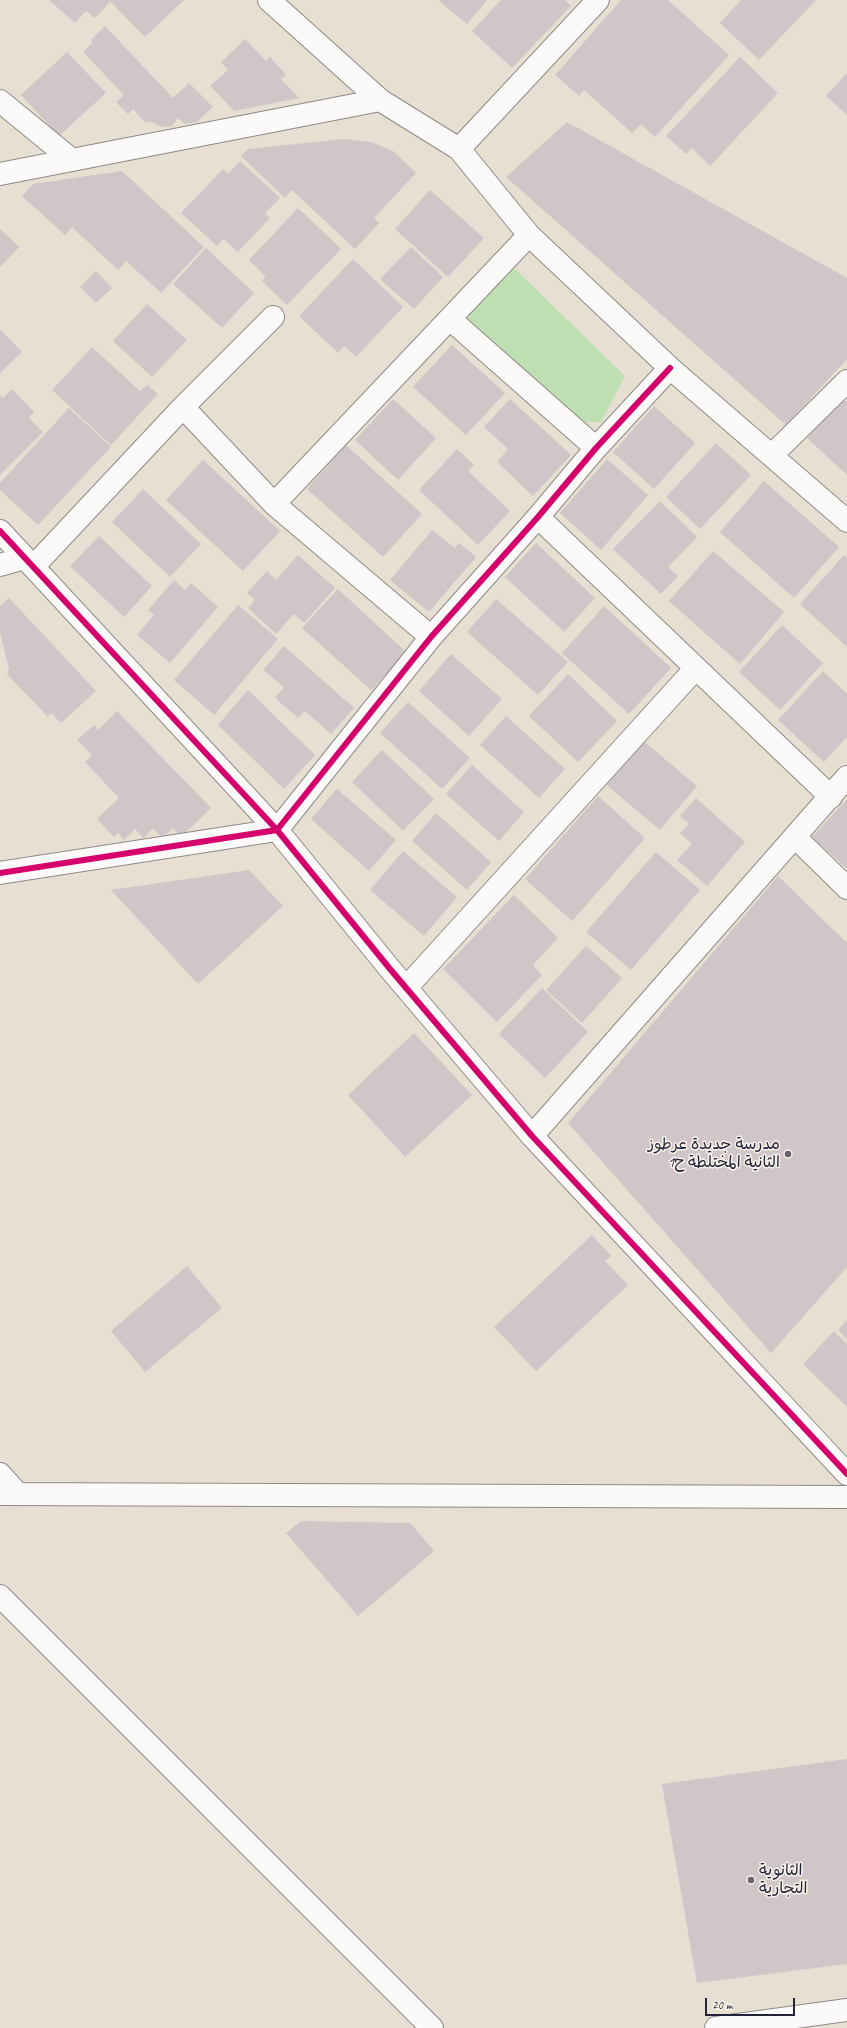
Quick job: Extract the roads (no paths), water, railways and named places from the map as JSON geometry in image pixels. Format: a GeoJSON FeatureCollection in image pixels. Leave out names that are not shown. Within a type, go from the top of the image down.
{"type":"FeatureCollection","features":[{"type":"Feature","properties":{"kind":"street"},"geometry":{"type":"LineString","coordinates":[[269,0],[380,100],[459,149],[529,235],[670,368],[847,520]]}},
{"type":"Feature","properties":{"kind":"street"},"geometry":{"type":"LineString","coordinates":[[459,149],[598,0]]}},
{"type":"Feature","properties":{"kind":"street"},"geometry":{"type":"LineString","coordinates":[[0,174],[380,100]]}},
{"type":"Feature","properties":{"kind":"street"},"geometry":{"type":"LineString","coordinates":[[0,101],[72,160]]}},
{"type":"Feature","properties":{"kind":"street"},"geometry":{"type":"LineString","coordinates":[[274,504],[529,235]]}},
{"type":"Feature","properties":{"kind":"street"},"geometry":{"type":"LineString","coordinates":[[0,565],[29,562],[273,317]]}},
{"type":"Feature","properties":{"kind":"street"},"geometry":{"type":"LineString","coordinates":[[450,319],[596,448]]}},
{"type":"Feature","properties":{"kind":"street"},"geometry":{"type":"LineString","coordinates":[[0,873],[277,830],[431,637],[538,517],[596,448],[670,368]]}},
{"type":"Feature","properties":{"kind":"street"},"geometry":{"type":"LineString","coordinates":[[772,455],[847,381]]}},
{"type":"Feature","properties":{"kind":"street"},"geometry":{"type":"LineString","coordinates":[[183,407],[274,504],[431,637]]}},
{"type":"Feature","properties":{"kind":"street"},"geometry":{"type":"LineString","coordinates":[[538,517],[830,796]]}},
{"type":"Feature","properties":{"kind":"street"},"geometry":{"type":"LineString","coordinates":[[0,531],[277,830],[406,988],[532,1136],[847,1474]]}},
{"type":"Feature","properties":{"kind":"street"},"geometry":{"type":"LineString","coordinates":[[406,988],[696,668]]}},
{"type":"Feature","properties":{"kind":"street"},"geometry":{"type":"LineString","coordinates":[[532,1136],[847,777]]}},
{"type":"Feature","properties":{"kind":"street"},"geometry":{"type":"LineString","coordinates":[[795,837],[847,888]]}},
{"type":"Feature","properties":{"kind":"street"},"geometry":{"type":"LineString","coordinates":[[0,1474],[9,1494],[847,1498]]}},
{"type":"Feature","properties":{"kind":"street"},"geometry":{"type":"LineString","coordinates":[[0,1596],[432,2028]]}},
{"type":"Feature","properties":{"kind":"street"},"geometry":{"type":"LineString","coordinates":[[716,2028],[847,2010]]}},
{"type":"Feature","properties":{"kind":"place","name":"مدرسة جديدة عرطوز الثانية المختلطة ح1"},"geometry":{"type":"Point","coordinates":[788,1154]}},
{"type":"Feature","properties":{"kind":"place","name":"الثانوية التجارية"},"geometry":{"type":"Point","coordinates":[751,1880]}}]}
